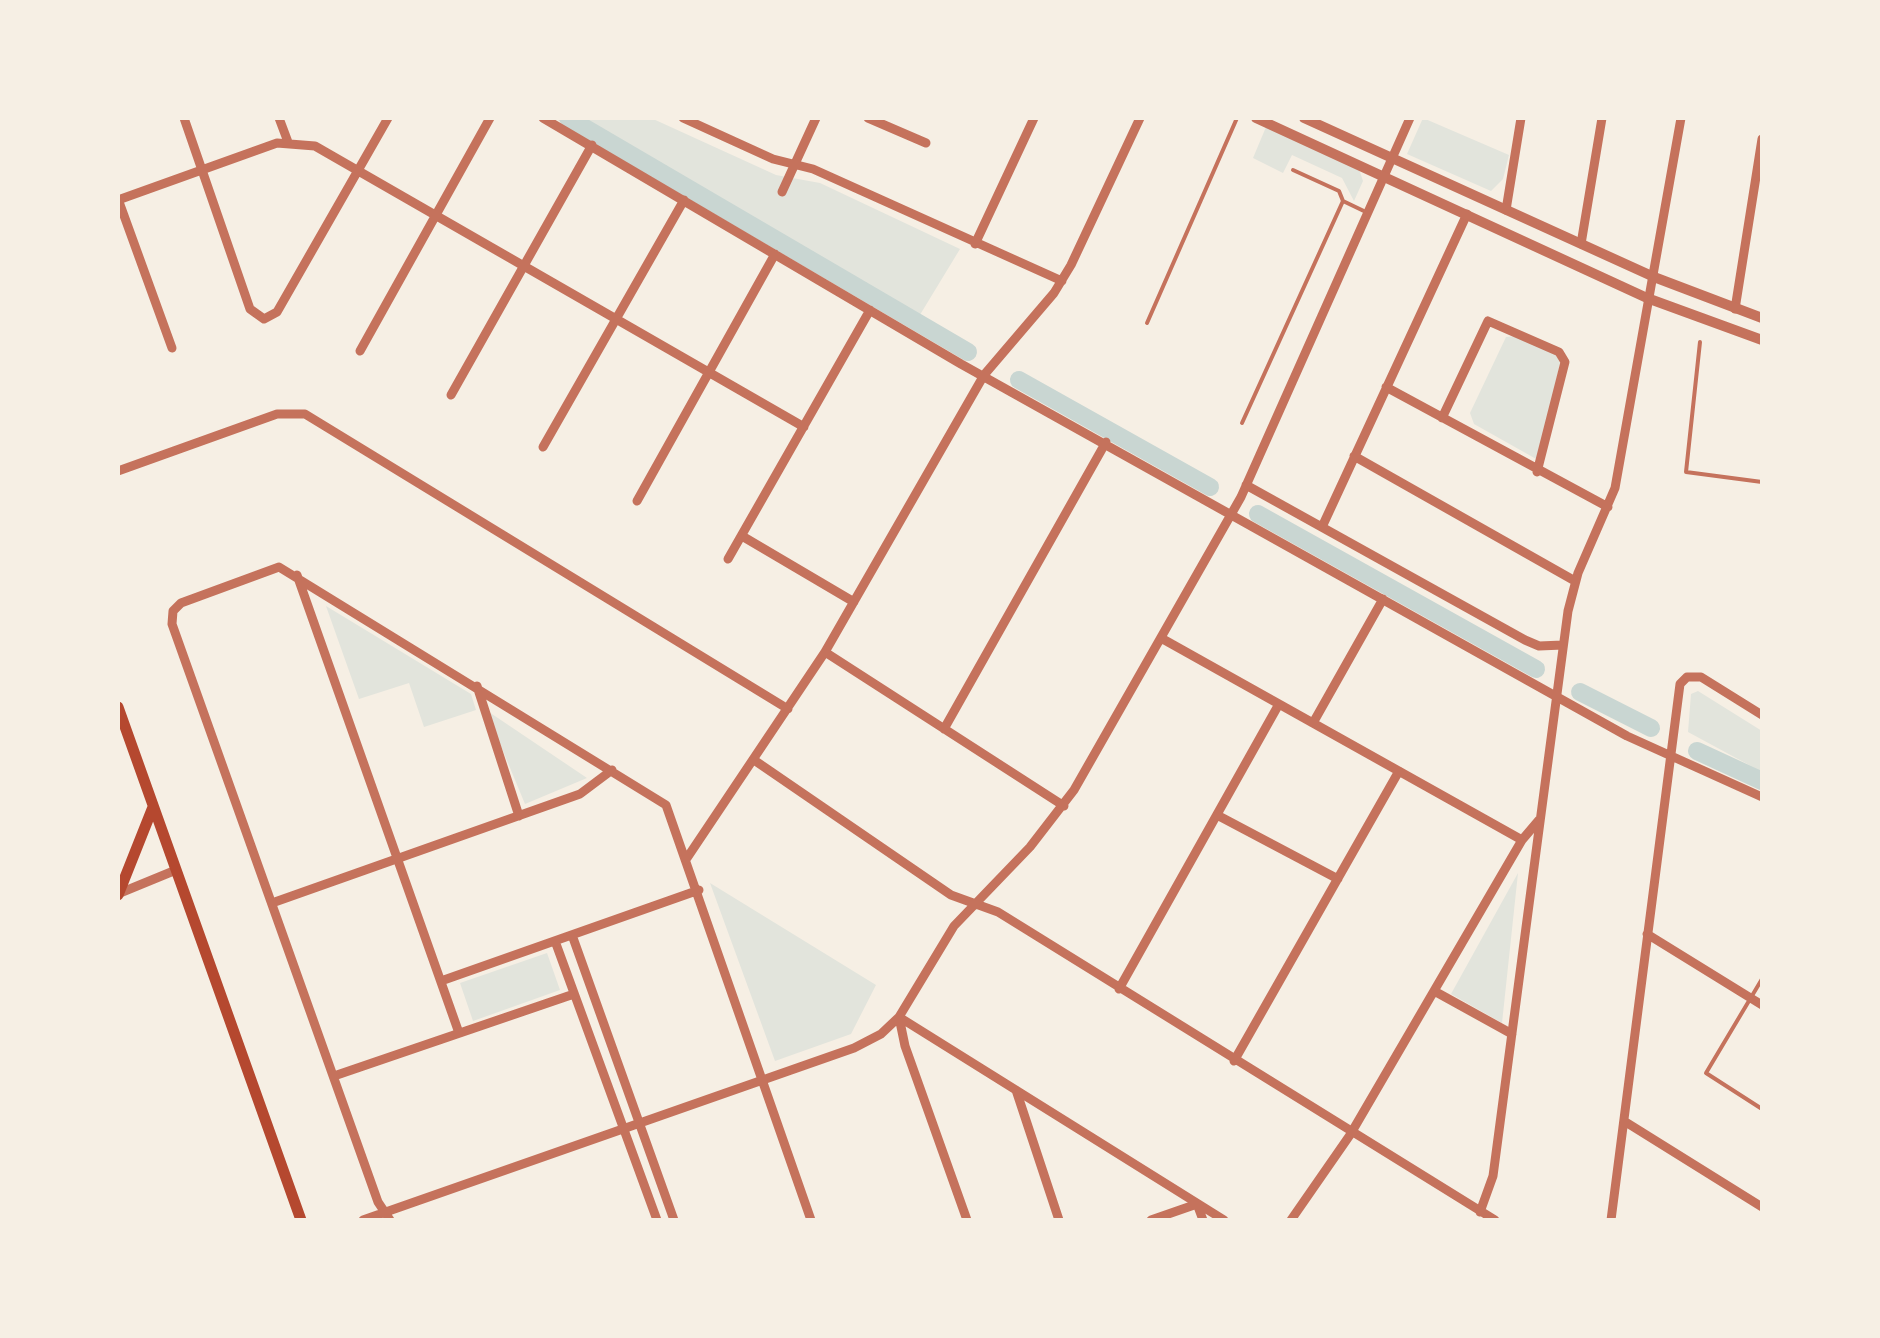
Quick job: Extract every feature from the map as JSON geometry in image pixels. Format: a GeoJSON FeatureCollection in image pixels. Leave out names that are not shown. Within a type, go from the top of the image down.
{"type":"FeatureCollection","features":[{"type":"Feature","properties":{"kind":"main road"},"geometry":{"type":"LineString","coordinates":[[118,707],[301,1220]]}},
{"type":"Feature","properties":{"kind":"main road"},"geometry":{"type":"LineString","coordinates":[[118,895],[153,807]]}},
{"type":"Feature","properties":{"kind":"street"},"geometry":{"type":"LineString","coordinates":[[184,118],[250,309],[264,319],[277,312],[388,118]]}},
{"type":"Feature","properties":{"kind":"street"},"geometry":{"type":"LineString","coordinates":[[279,118],[288,142]]}},
{"type":"Feature","properties":{"kind":"street"},"geometry":{"type":"LineString","coordinates":[[360,351],[490,118]]}},
{"type":"Feature","properties":{"kind":"street"},"geometry":{"type":"LineString","coordinates":[[544,118],[870,310],[1556,696],[1670,758],[1762,797]]}},
{"type":"Feature","properties":{"kind":"street"},"geometry":{"type":"LineString","coordinates":[[683,118],[1062,280]]}},
{"type":"Feature","properties":{"kind":"street"},"geometry":{"type":"LineString","coordinates":[[782,192],[816,118]]}},
{"type":"Feature","properties":{"kind":"street"},"geometry":{"type":"LineString","coordinates":[[868,118],[926,143]]}},
{"type":"Feature","properties":{"kind":"street"},"geometry":{"type":"LineString","coordinates":[[976,244],[1034,118]]}},
{"type":"Feature","properties":{"kind":"street"},"geometry":{"type":"LineString","coordinates":[[687,858],[824,652],[984,375],[1062,280],[1140,118]]}},
{"type":"Feature","properties":{"kind":"street"},"geometry":{"type":"LineString","coordinates":[[1256,118],[1646,298],[1762,340]]}},
{"type":"Feature","properties":{"kind":"street"},"geometry":{"type":"LineString","coordinates":[[1304,118],[1321,121],[1392,158],[1654,277],[1762,318]]}},
{"type":"Feature","properties":{"kind":"street"},"geometry":{"type":"LineString","coordinates":[[363,1220],[388,1217],[868,1042],[899,1017],[954,926],[1064,806],[1232,514],[1410,118]]}},
{"type":"Feature","properties":{"kind":"street"},"geometry":{"type":"LineString","coordinates":[[1506,210],[1520,118]]}},
{"type":"Feature","properties":{"kind":"street"},"geometry":{"type":"LineString","coordinates":[[1581,244],[1602,118]]}},
{"type":"Feature","properties":{"kind":"street"},"geometry":{"type":"LineString","coordinates":[[1480,1212],[1494,1176],[1563,644],[1575,581],[1617,478],[1681,118]]}},
{"type":"Feature","properties":{"kind":"street"},"geometry":{"type":"LineString","coordinates":[[1735,309],[1762,139]]}},
{"type":"Feature","properties":{"kind":"street"},"geometry":{"type":"LineString","coordinates":[[172,348],[118,200],[288,142],[315,146],[804,427]]}},
{"type":"Feature","properties":{"kind":"street"},"geometry":{"type":"LineString","coordinates":[[451,395],[592,145]]}},
{"type":"Feature","properties":{"kind":"street"},"geometry":{"type":"LineString","coordinates":[[544,447],[684,200]]}},
{"type":"Feature","properties":{"kind":"street"},"geometry":{"type":"LineString","coordinates":[[1322,527],[1467,214]]}},
{"type":"Feature","properties":{"kind":"street"},"geometry":{"type":"LineString","coordinates":[[637,501],[775,254]]}},
{"type":"Feature","properties":{"kind":"street"},"geometry":{"type":"LineString","coordinates":[[728,559],[870,310]]}},
{"type":"Feature","properties":{"kind":"street"},"geometry":{"type":"LineString","coordinates":[[1442,418],[1488,322],[1559,352],[1565,362],[1537,472]]}},
{"type":"Feature","properties":{"kind":"street"},"geometry":{"type":"LineString","coordinates":[[1386,387],[1608,507]]}},
{"type":"Feature","properties":{"kind":"street"},"geometry":{"type":"LineString","coordinates":[[118,471],[276,414],[305,414],[788,709]]}},
{"type":"Feature","properties":{"kind":"street"},"geometry":{"type":"LineString","coordinates":[[944,729],[1106,442]]}},
{"type":"Feature","properties":{"kind":"street"},"geometry":{"type":"LineString","coordinates":[[1354,456],[1575,581]]}},
{"type":"Feature","properties":{"kind":"street"},"geometry":{"type":"LineString","coordinates":[[1246,485],[1525,640],[1539,646],[1563,644]]}},
{"type":"Feature","properties":{"kind":"street"},"geometry":{"type":"LineString","coordinates":[[742,536],[854,602]]}},
{"type":"Feature","properties":{"kind":"street"},"geometry":{"type":"LineString","coordinates":[[388,1217],[334,1076],[172,617],[181,604],[278,567],[297,575],[668,807],[811,1220]]}},
{"type":"Feature","properties":{"kind":"street"},"geometry":{"type":"LineString","coordinates":[[297,575],[459,1034]]}},
{"type":"Feature","properties":{"kind":"street"},"geometry":{"type":"LineString","coordinates":[[1313,723],[1383,599]]}},
{"type":"Feature","properties":{"kind":"street"},"geometry":{"type":"LineString","coordinates":[[1161,638],[1522,840]]}},
{"type":"Feature","properties":{"kind":"street"},"geometry":{"type":"LineString","coordinates":[[824,652],[1064,806]]}},
{"type":"Feature","properties":{"kind":"street"},"geometry":{"type":"LineString","coordinates":[[1611,1220],[1679,690],[1687,677],[1701,678],[1762,715]]}},
{"type":"Feature","properties":{"kind":"street"},"geometry":{"type":"LineString","coordinates":[[477,686],[520,816]]}},
{"type":"Feature","properties":{"kind":"street"},"geometry":{"type":"LineString","coordinates":[[1120,989],[1279,704]]}},
{"type":"Feature","properties":{"kind":"street"},"geometry":{"type":"LineString","coordinates":[[754,760],[950,895],[998,912],[1494,1220]]}},
{"type":"Feature","properties":{"kind":"street"},"geometry":{"type":"LineString","coordinates":[[272,903],[580,794],[612,770]]}},
{"type":"Feature","properties":{"kind":"street"},"geometry":{"type":"LineString","coordinates":[[1234,1061],[1399,771]]}},
{"type":"Feature","properties":{"kind":"street"},"geometry":{"type":"LineString","coordinates":[[1217,815],[1338,878]]}},
{"type":"Feature","properties":{"kind":"street"},"geometry":{"type":"LineString","coordinates":[[1291,1220],[1350,1134],[1522,840],[1539,819]]}},
{"type":"Feature","properties":{"kind":"street"},"geometry":{"type":"LineString","coordinates":[[118,895],[176,870]]}},
{"type":"Feature","properties":{"kind":"street"},"geometry":{"type":"LineString","coordinates":[[440,981],[699,890]]}},
{"type":"Feature","properties":{"kind":"street"},"geometry":{"type":"LineString","coordinates":[[1647,934],[1762,1005]]}},
{"type":"Feature","properties":{"kind":"street"},"geometry":{"type":"LineString","coordinates":[[572,935],[674,1220]]}},
{"type":"Feature","properties":{"kind":"street"},"geometry":{"type":"LineString","coordinates":[[555,941],[657,1220]]}},
{"type":"Feature","properties":{"kind":"street"},"geometry":{"type":"LineString","coordinates":[[334,1076],[459,1034],[573,988],[587,978]]}},
{"type":"Feature","properties":{"kind":"street"},"geometry":{"type":"LineString","coordinates":[[1436,992],[1512,1034]]}},
{"type":"Feature","properties":{"kind":"street"},"geometry":{"type":"LineString","coordinates":[[899,1017],[1224,1220]]}},
{"type":"Feature","properties":{"kind":"street"},"geometry":{"type":"LineString","coordinates":[[899,1017],[905,1046],[966,1220]]}},
{"type":"Feature","properties":{"kind":"street"},"geometry":{"type":"LineString","coordinates":[[1016,1090],[1059,1220]]}},
{"type":"Feature","properties":{"kind":"street"},"geometry":{"type":"LineString","coordinates":[[1624,1121],[1762,1207]]}},
{"type":"Feature","properties":{"kind":"street"},"geometry":{"type":"LineString","coordinates":[[1151,1220],[1197,1204]]}},
{"type":"Feature","properties":{"kind":"street"},"geometry":{"type":"LineString","coordinates":[[1197,1204],[1203,1220]]}},
{"type":"Feature","properties":{"kind":"lane"},"geometry":{"type":"LineString","coordinates":[[1147,323],[1237,118]]}},
{"type":"Feature","properties":{"kind":"lane"},"geometry":{"type":"LineString","coordinates":[[1242,423],[1343,201],[1339,190],[1292,170]]}},
{"type":"Feature","properties":{"kind":"lane"},"geometry":{"type":"LineString","coordinates":[[1343,201],[1368,212]]}},
{"type":"Feature","properties":{"kind":"lane"},"geometry":{"type":"LineString","coordinates":[[1700,342],[1686,472],[1762,482]]}},
{"type":"Feature","properties":{"kind":"lane"},"geometry":{"type":"LineString","coordinates":[[1762,980],[1706,1073],[1762,1108]]}},
{"type":"Feature","properties":{"kind":"shaded area"},"geometry":{"type":"Polygon","coordinates":[[[554,118],[651,118],[776,175],[820,183],[960,249],[915,323],[554,118]]]}},
{"type":"Feature","properties":{"kind":"shaded area"},"geometry":{"type":"Polygon","coordinates":[[[1423,118],[1509,155],[1503,179],[1491,191],[1407,154],[1423,118]]]}},
{"type":"Feature","properties":{"kind":"shaded area"},"geometry":{"type":"Polygon","coordinates":[[[1266,127],[1359,169],[1363,181],[1354,201],[1342,178],[1292,155],[1283,173],[1253,158],[1266,127]]]}},
{"type":"Feature","properties":{"kind":"shaded area"},"geometry":{"type":"Polygon","coordinates":[[[1516,336],[1556,354],[1560,363],[1538,460],[1474,424],[1470,413],[1506,337],[1516,336]]]}},
{"type":"Feature","properties":{"kind":"shaded area"},"geometry":{"type":"Polygon","coordinates":[[[326,606],[471,694],[476,710],[424,727],[409,683],[359,699],[326,606]]]}},
{"type":"Feature","properties":{"kind":"shaded area"},"geometry":{"type":"Polygon","coordinates":[[[1698,691],[1762,731],[1762,772],[1688,732],[1691,694],[1698,691]]]}},
{"type":"Feature","properties":{"kind":"shaded area"},"geometry":{"type":"Polygon","coordinates":[[[486,710],[587,778],[525,804],[486,710]]]}},
{"type":"Feature","properties":{"kind":"shaded area"},"geometry":{"type":"Polygon","coordinates":[[[1518,873],[1502,1023],[1451,994],[1518,873]]]}},
{"type":"Feature","properties":{"kind":"shaded area"},"geometry":{"type":"Polygon","coordinates":[[[710,883],[876,985],[851,1034],[775,1061],[710,883]]]}},
{"type":"Feature","properties":{"kind":"shaded area"},"geometry":{"type":"Polygon","coordinates":[[[547,953],[560,990],[473,1021],[460,983],[547,953]]]}},
{"type":"Feature","properties":{"kind":"waterway"},"geometry":{"type":"LineString","coordinates":[[568,118],[968,352]]}},
{"type":"Feature","properties":{"kind":"waterway"},"geometry":{"type":"LineString","coordinates":[[1019,380],[1210,487]]}},
{"type":"Feature","properties":{"kind":"waterway"},"geometry":{"type":"LineString","coordinates":[[1258,514],[1536,669]]}},
{"type":"Feature","properties":{"kind":"waterway"},"geometry":{"type":"LineString","coordinates":[[1580,692],[1651,728]]}},
{"type":"Feature","properties":{"kind":"waterway"},"geometry":{"type":"LineString","coordinates":[[1697,751],[1762,781]]}}]}
